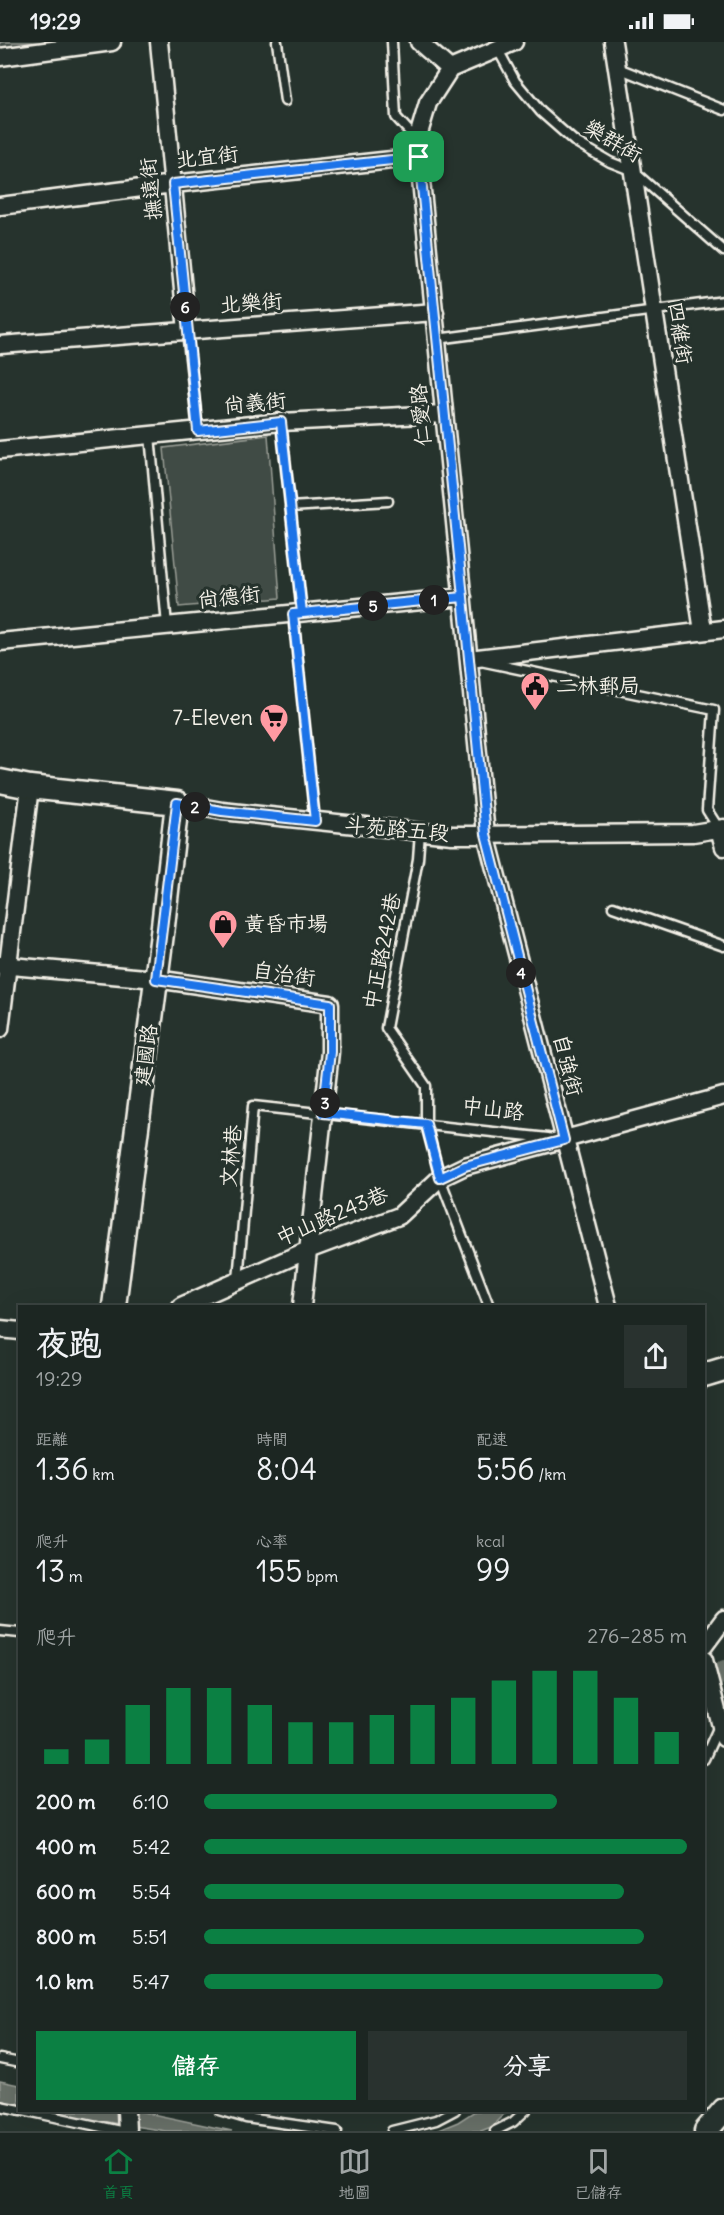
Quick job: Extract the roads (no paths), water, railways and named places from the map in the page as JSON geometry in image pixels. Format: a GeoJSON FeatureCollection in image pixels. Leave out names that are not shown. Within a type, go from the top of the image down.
{"type":"FeatureCollection","features":[{"type":"Feature","properties":{"kind":"main road","name":"斗苑路五段"},"geometry":{"type":"LineString","coordinates":[[0,781],[30,787],[177,803]]}},
{"type":"Feature","properties":{"kind":"main road","name":"建國路"},"geometry":{"type":"LineString","coordinates":[[114,1305],[177,803]]}},
{"type":"Feature","properties":{"kind":"main road"},"geometry":{"type":"LineString","coordinates":[[705,1375],[724,1369]]}},
{"type":"Feature","properties":{"kind":"main road"},"geometry":{"type":"LineString","coordinates":[[706,2131],[724,2110]]}},
{"type":"Feature","properties":{"kind":"street"},"geometry":{"type":"LineString","coordinates":[[0,57],[112,42]]}},
{"type":"Feature","properties":{"kind":"street","name":"撫遠街"},"geometry":{"type":"LineString","coordinates":[[159,42],[187,331]]}},
{"type":"Feature","properties":{"kind":"street"},"geometry":{"type":"LineString","coordinates":[[419,42],[450,69],[497,46],[514,42]]}},
{"type":"Feature","properties":{"kind":"street","name":"四維街"},"geometry":{"type":"LineString","coordinates":[[613,42],[703,631]]}},
{"type":"Feature","properties":{"kind":"street","name":"仁愛路"},"geometry":{"type":"LineString","coordinates":[[450,69],[428,103],[418,149],[486,834]]}},
{"type":"Feature","properties":{"kind":"street","name":"北宜街"},"geometry":{"type":"LineString","coordinates":[[0,206],[418,149]]}},
{"type":"Feature","properties":{"kind":"street","name":"北樂街"},"geometry":{"type":"LineString","coordinates":[[0,345],[435,312]]}},
{"type":"Feature","properties":{"kind":"street","name":"尚義街"},"geometry":{"type":"LineString","coordinates":[[0,450],[281,422],[443,414]]}},
{"type":"Feature","properties":{"kind":"street","name":"尚德街"},"geometry":{"type":"LineString","coordinates":[[0,642],[463,597]]}},
{"type":"Feature","properties":{"kind":"street"},"geometry":{"type":"LineString","coordinates":[[469,659],[724,629]]}},
{"type":"Feature","properties":{"kind":"street"},"geometry":{"type":"LineString","coordinates":[[0,1029],[4,966],[30,787]]}},
{"type":"Feature","properties":{"kind":"street","name":"斗苑路五段"},"geometry":{"type":"LineString","coordinates":[[177,803],[222,811],[452,835],[693,833],[721,828]]}},
{"type":"Feature","properties":{"kind":"street"},"geometry":{"type":"LineString","coordinates":[[721,828],[724,847]]}},
{"type":"Feature","properties":{"kind":"street","name":"自強街"},"geometry":{"type":"LineString","coordinates":[[486,834],[608,1305]]}},
{"type":"Feature","properties":{"kind":"street","name":"自治街"},"geometry":{"type":"LineString","coordinates":[[4,966],[156,979],[330,1004],[330,1052],[302,1305]]}},
{"type":"Feature","properties":{"kind":"street","name":"中山路"},"geometry":{"type":"LineString","coordinates":[[564,1140],[724,1096]]}},
{"type":"Feature","properties":{"kind":"street","name":"中山路243巷"},"geometry":{"type":"LineString","coordinates":[[183,1305],[309,1250],[399,1216],[440,1178],[465,1166],[564,1140]]}},
{"type":"Feature","properties":{"kind":"street"},"geometry":{"type":"LineString","coordinates":[[0,1329],[18,1331]]}},
{"type":"Feature","properties":{"kind":"street"},"geometry":{"type":"LineString","coordinates":[[705,1645],[722,1625]]}},
{"type":"Feature","properties":{"kind":"street"},"geometry":{"type":"LineString","coordinates":[[705,1663],[722,1721]]}},
{"type":"Feature","properties":{"kind":"street"},"geometry":{"type":"LineString","coordinates":[[126,2112],[127,2131]]}},
{"type":"Feature","properties":{"kind":"lane"},"geometry":{"type":"LineString","coordinates":[[277,42],[285,101]]}},
{"type":"Feature","properties":{"kind":"lane"},"geometry":{"type":"LineString","coordinates":[[392,42],[396,117],[418,149]]}},
{"type":"Feature","properties":{"kind":"lane","name":"樂群街"},"geometry":{"type":"LineString","coordinates":[[497,46],[515,81],[541,112],[574,141],[610,162],[633,171],[724,251]]}},
{"type":"Feature","properties":{"kind":"lane"},"geometry":{"type":"LineString","coordinates":[[617,68],[724,110]]}},
{"type":"Feature","properties":{"kind":"lane"},"geometry":{"type":"LineString","coordinates":[[437,339],[724,302]]}},
{"type":"Feature","properties":{"kind":"lane"},"geometry":{"type":"LineString","coordinates":[[187,331],[198,431]]}},
{"type":"Feature","properties":{"kind":"lane"},"geometry":{"type":"LineString","coordinates":[[281,422],[315,821]]}},
{"type":"Feature","properties":{"kind":"lane"},"geometry":{"type":"LineString","coordinates":[[150,435],[167,626]]}},
{"type":"Feature","properties":{"kind":"lane"},"geometry":{"type":"LineString","coordinates":[[290,507],[388,501]]}},
{"type":"Feature","properties":{"kind":"lane"},"geometry":{"type":"LineString","coordinates":[[469,659],[714,710],[707,810],[721,828]]}},
{"type":"Feature","properties":{"kind":"lane","name":"中正路242巷"},"geometry":{"type":"LineString","coordinates":[[420,832],[418,859],[386,1028],[426,1086],[426,1124],[440,1178],[489,1305]]}},
{"type":"Feature","properties":{"kind":"lane"},"geometry":{"type":"LineString","coordinates":[[613,907],[724,946]]}},
{"type":"Feature","properties":{"kind":"lane","name":"文林巷"},"geometry":{"type":"LineString","coordinates":[[238,1280],[253,1106],[323,1113]]}},
{"type":"Feature","properties":{"kind":"lane","name":"中山路"},"geometry":{"type":"LineString","coordinates":[[323,1113],[564,1140]]}},
{"type":"Feature","properties":{"kind":"lane"},"geometry":{"type":"LineString","coordinates":[[0,1631],[18,1633]]}},
{"type":"Feature","properties":{"kind":"lane"},"geometry":{"type":"LineString","coordinates":[[705,1757],[722,1721]]}},
{"type":"Feature","properties":{"kind":"lane"},"geometry":{"type":"LineString","coordinates":[[0,2060],[18,2063]]}},
{"type":"Feature","properties":{"kind":"lane"},"geometry":{"type":"LineString","coordinates":[[0,2106],[18,2109]]}},
{"type":"Feature","properties":{"kind":"lane"},"geometry":{"type":"LineString","coordinates":[[30,2112],[120,2131]]}},
{"type":"Feature","properties":{"kind":"lane"},"geometry":{"type":"LineString","coordinates":[[226,2112],[246,2118],[336,2131]]}},
{"type":"Feature","properties":{"kind":"lane"},"geometry":{"type":"LineString","coordinates":[[392,2131],[436,2120],[451,2112]]}},
{"type":"Feature","properties":{"kind":"lane"},"geometry":{"type":"LineString","coordinates":[[495,2131],[513,2122],[524,2112]]}},
{"type":"Feature","properties":{"kind":"waterway"},"geometry":{"type":"LineString","coordinates":[[705,1696],[724,1668]]}},
{"type":"Feature","properties":{"kind":"place","name":"二林郵局"},"geometry":{"type":"Point","coordinates":[535,712]}},
{"type":"Feature","properties":{"kind":"place","name":"7-Eleven"},"geometry":{"type":"Point","coordinates":[274,744]}},
{"type":"Feature","properties":{"kind":"place","name":"黃昏市場"},"geometry":{"type":"Point","coordinates":[223,950]}}]}
